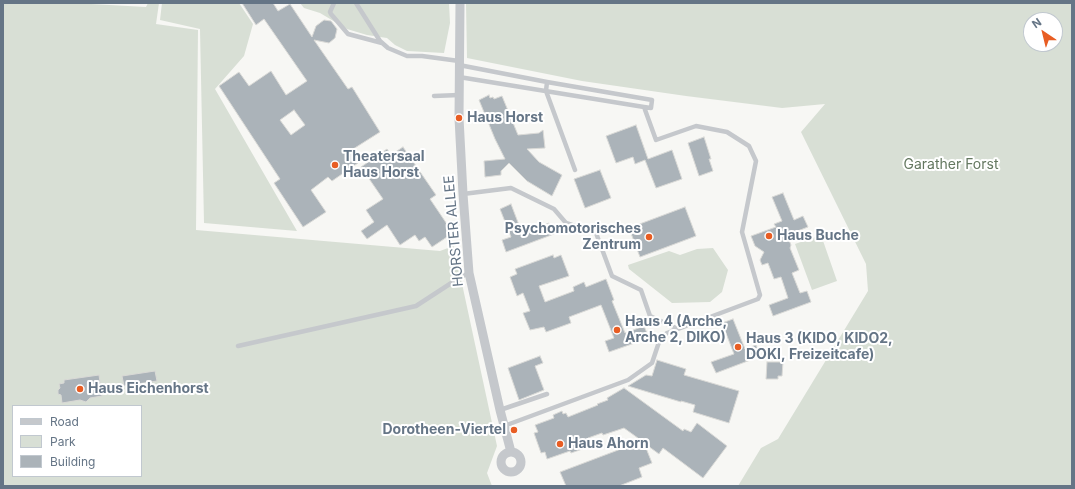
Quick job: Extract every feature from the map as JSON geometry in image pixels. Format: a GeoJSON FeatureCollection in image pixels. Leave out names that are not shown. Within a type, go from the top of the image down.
{"type":"FeatureCollection","features":[{"type":"Feature","properties":{"kind":"street","name":"HORSTER ALLEE"},"geometry":{"type":"LineString","coordinates":[[460,3],[459,95],[463,194],[469,273],[511,452]]}},
{"type":"Feature","properties":{"kind":"lane"},"geometry":{"type":"LineString","coordinates":[[334,3],[330,12],[348,34],[382,43]]}},
{"type":"Feature","properties":{"kind":"lane"},"geometry":{"type":"LineString","coordinates":[[356,3],[382,43],[388,48],[407,56],[422,56],[547,82],[652,100],[650,108],[459,77]]}},
{"type":"Feature","properties":{"kind":"lane"},"geometry":{"type":"LineString","coordinates":[[547,82],[546,90],[575,170]]}},
{"type":"Feature","properties":{"kind":"lane"},"geometry":{"type":"LineString","coordinates":[[434,96],[459,95]]}},
{"type":"Feature","properties":{"kind":"lane"},"geometry":{"type":"LineString","coordinates":[[504,426],[628,380],[652,363],[660,339],[667,334],[758,299],[760,295],[742,232],[756,161],[749,146],[727,132],[696,126],[656,140],[644,107]]}},
{"type":"Feature","properties":{"kind":"lane"},"geometry":{"type":"LineString","coordinates":[[463,194],[511,188],[554,209],[566,223],[596,232],[612,276],[641,290],[650,316],[678,329]]}},
{"type":"Feature","properties":{"kind":"lane"},"geometry":{"type":"LineString","coordinates":[[238,346],[416,306],[458,278],[469,273]]}},
{"type":"Feature","properties":{"kind":"lane"},"geometry":{"type":"LineString","coordinates":[[500,410],[548,394]]}},
{"type":"Feature","properties":{"kind":"green space"},"geometry":{"type":"Polygon","coordinates":[[[3,3],[73,3],[146,7],[148,3],[159,3],[156,24],[198,30],[196,230],[440,251],[448,248],[453,242],[497,446],[487,473],[492,486],[3,486],[3,3]]]}},
{"type":"Feature","properties":{"kind":"green space"},"geometry":{"type":"Polygon","coordinates":[[[162,3],[239,3],[253,24],[244,56],[215,89],[297,231],[204,223],[200,29],[160,20],[162,3]]]}},
{"type":"Feature","properties":{"kind":"green space"},"geometry":{"type":"Polygon","coordinates":[[[300,3],[449,3],[450,23],[444,53],[407,51],[395,45],[387,38],[367,35],[347,29],[320,13],[304,8],[300,3]]]}},
{"type":"Feature","properties":{"kind":"green space","name":"Garather Forst"},"geometry":{"type":"Polygon","coordinates":[[[466,3],[1072,3],[1072,486],[738,486],[761,448],[778,439],[868,291],[866,264],[801,132],[825,104],[782,108],[582,81],[467,58],[466,3]]]}},
{"type":"Feature","properties":{"kind":"green space"},"geometry":{"type":"Polygon","coordinates":[[[821,235],[837,281],[812,290],[795,244],[821,235]]]}},
{"type":"Feature","properties":{"kind":"green space"},"geometry":{"type":"Polygon","coordinates":[[[713,248],[728,270],[722,292],[710,302],[672,303],[629,269],[628,265],[669,251],[680,255],[697,249],[713,248]]]}},
{"type":"Feature","properties":{"kind":"building"},"geometry":{"type":"Polygon","coordinates":[[[242,3],[273,3],[278,11],[290,4],[312,37],[316,26],[324,20],[331,21],[337,29],[335,38],[329,43],[314,40],[348,89],[352,87],[380,132],[350,151],[358,163],[332,181],[328,177],[311,190],[326,212],[303,227],[274,183],[280,179],[219,86],[239,72],[249,86],[271,71],[286,95],[307,81],[264,19],[256,25],[242,3]],[[294,110],[280,120],[291,135],[305,125],[294,110]]]}},
{"type":"Feature","properties":{"kind":"building"},"geometry":{"type":"Polygon","coordinates":[[[489,95],[490,98],[493,97],[494,99],[502,96],[518,135],[539,133],[543,130],[545,148],[527,149],[539,162],[562,175],[552,196],[527,181],[509,163],[501,171],[501,175],[485,177],[484,161],[505,159],[479,100],[489,95]]]}},
{"type":"Feature","properties":{"kind":"building"},"geometry":{"type":"Polygon","coordinates":[[[636,125],[648,159],[672,150],[682,179],[656,188],[645,160],[635,164],[633,157],[616,163],[606,136],[636,125]]]}},
{"type":"Feature","properties":{"kind":"building"},"geometry":{"type":"Polygon","coordinates":[[[704,137],[713,171],[699,176],[688,143],[704,137]]]}},
{"type":"Feature","properties":{"kind":"building"},"geometry":{"type":"Polygon","coordinates":[[[403,147],[436,195],[430,199],[453,233],[432,247],[425,237],[419,241],[415,235],[400,245],[387,225],[367,239],[361,231],[374,222],[366,210],[383,199],[361,167],[387,149],[391,155],[403,147]]]}},
{"type":"Feature","properties":{"kind":"building"},"geometry":{"type":"Polygon","coordinates":[[[600,170],[611,198],[585,208],[574,179],[600,170]]]}},
{"type":"Feature","properties":{"kind":"building","name":"Haus Buche"},"geometry":{"type":"Polygon","coordinates":[[[783,193],[794,220],[803,216],[808,227],[787,235],[791,245],[790,248],[799,270],[792,273],[800,293],[807,291],[811,302],[773,316],[769,305],[788,298],[781,277],[774,279],[768,263],[762,265],[760,260],[764,252],[755,246],[751,236],[776,227],[774,224],[782,221],[772,197],[783,193]]]}},
{"type":"Feature","properties":{"kind":"building"},"geometry":{"type":"Polygon","coordinates":[[[511,204],[522,233],[549,223],[554,234],[506,252],[502,240],[511,237],[500,209],[511,204]]]}},
{"type":"Feature","properties":{"kind":"building"},"geometry":{"type":"Polygon","coordinates":[[[685,207],[696,236],[640,257],[629,228],[685,207]]]}},
{"type":"Feature","properties":{"kind":"building"},"geometry":{"type":"Polygon","coordinates":[[[553,255],[554,258],[561,255],[569,276],[539,286],[545,302],[574,291],[573,287],[584,282],[586,287],[606,279],[614,300],[612,301],[625,333],[644,326],[649,338],[609,352],[605,341],[614,338],[601,305],[569,317],[571,323],[546,332],[544,327],[530,330],[523,313],[530,311],[523,293],[517,296],[510,277],[517,274],[515,269],[553,255]]]}},
{"type":"Feature","properties":{"kind":"building","name":"Haus 3 (KIDO, KIDO2, DOKI, Freizeitcafe)"},"geometry":{"type":"Polygon","coordinates":[[[733,319],[745,349],[756,345],[761,356],[716,373],[711,362],[734,354],[722,323],[733,319]]]}},
{"type":"Feature","properties":{"kind":"building"},"geometry":{"type":"Polygon","coordinates":[[[540,356],[543,363],[535,366],[544,390],[519,400],[508,368],[540,356]]]}},
{"type":"Feature","properties":{"kind":"building"},"geometry":{"type":"Polygon","coordinates":[[[657,360],[686,369],[684,375],[739,391],[729,423],[693,412],[695,405],[628,386],[646,375],[652,376],[657,360]]]}},
{"type":"Feature","properties":{"kind":"building"},"geometry":{"type":"Polygon","coordinates":[[[767,362],[783,362],[782,376],[778,376],[778,379],[766,379],[767,362]]]}},
{"type":"Feature","properties":{"kind":"building"},"geometry":{"type":"Polygon","coordinates":[[[155,371],[157,381],[124,386],[122,376],[155,371]]]}},
{"type":"Feature","properties":{"kind":"building","name":"Haus Eichenhorst"},"geometry":{"type":"Polygon","coordinates":[[[99,375],[102,396],[90,398],[86,402],[80,400],[62,403],[61,395],[58,394],[58,390],[60,388],[59,384],[64,383],[64,380],[99,375]]]}},
{"type":"Feature","properties":{"kind":"building"},"geometry":{"type":"Polygon","coordinates":[[[624,388],[683,431],[684,429],[691,432],[697,423],[727,446],[703,478],[663,448],[659,454],[644,443],[652,463],[639,468],[642,477],[619,486],[566,486],[560,472],[642,441],[624,428],[588,438],[591,446],[547,459],[545,452],[541,453],[534,433],[538,432],[535,425],[554,418],[553,415],[562,411],[563,414],[566,413],[568,417],[598,405],[597,404],[608,400],[607,398],[624,388]]]}},
{"type":"Feature","properties":{"kind":"place","name":"Haus Horst"},"geometry":{"type":"Point","coordinates":[459,118]}},
{"type":"Feature","properties":{"kind":"place","name":"Theatersaal Haus Horst"},"geometry":{"type":"Point","coordinates":[335,165]}},
{"type":"Feature","properties":{"kind":"place","name":"Haus Buche"},"geometry":{"type":"Point","coordinates":[769,236]}},
{"type":"Feature","properties":{"kind":"place","name":"Psychomotorisches Zentrum"},"geometry":{"type":"Point","coordinates":[649,237]}},
{"type":"Feature","properties":{"kind":"place","name":"Haus 4 (Arche, Arche 2, DIKO)"},"geometry":{"type":"Point","coordinates":[617,330]}},
{"type":"Feature","properties":{"kind":"place","name":"Haus 3 (KIDO, KIDO2, DOKI, Freizeitcafe)"},"geometry":{"type":"Point","coordinates":[738,347]}},
{"type":"Feature","properties":{"kind":"place","name":"Haus Eichenhorst"},"geometry":{"type":"Point","coordinates":[80,389]}},
{"type":"Feature","properties":{"kind":"place","name":"Dorotheen-Viertel"},"geometry":{"type":"Point","coordinates":[514,430]}},
{"type":"Feature","properties":{"kind":"place","name":"Haus Ahorn"},"geometry":{"type":"Point","coordinates":[560,444]}}]}
